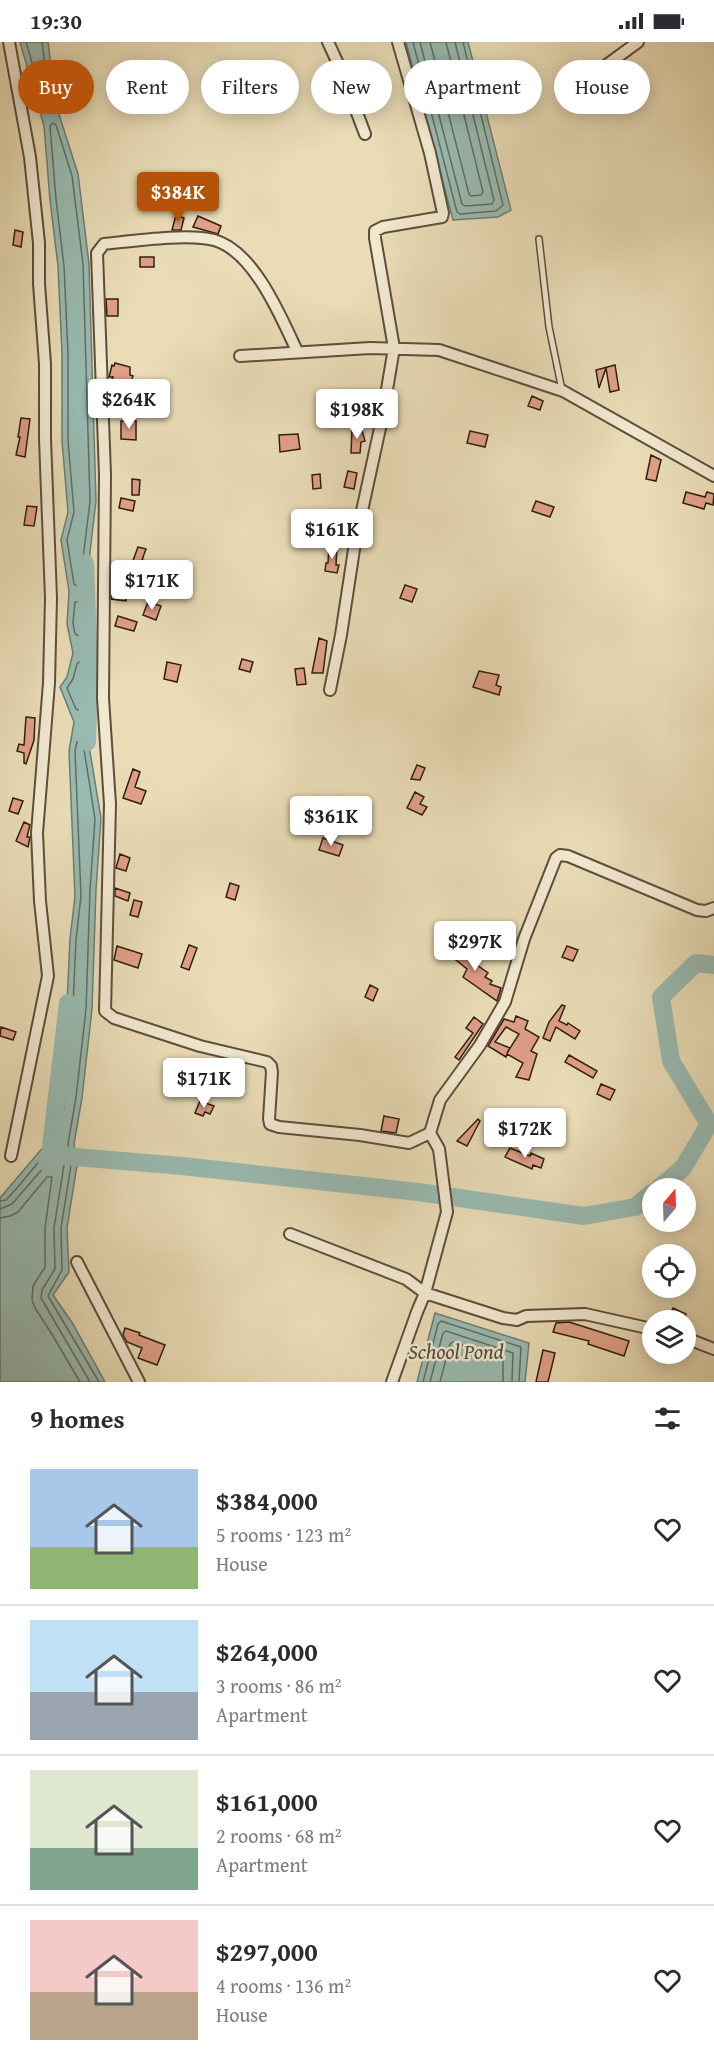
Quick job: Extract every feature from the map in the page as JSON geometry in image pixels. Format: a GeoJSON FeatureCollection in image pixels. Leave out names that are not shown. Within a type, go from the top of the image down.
{"type":"FeatureCollection","features":[{"type":"Feature","properties":{"kind":"street"},"geometry":{"type":"LineString","coordinates":[[9,42],[28,147],[39,243],[39,284],[45,364],[45,439],[51,598],[49,683],[37,833],[40,901],[48,976],[11,1156]]}},
{"type":"Feature","properties":{"kind":"street"},"geometry":{"type":"LineString","coordinates":[[328,42],[365,134]]}},
{"type":"Feature","properties":{"kind":"street"},"geometry":{"type":"LineString","coordinates":[[330,690],[355,543],[376,449],[393,348],[375,231],[383,226],[442,217],[443,213],[430,153],[398,42]]}},
{"type":"Feature","properties":{"kind":"street"},"geometry":{"type":"LineString","coordinates":[[613,60],[638,42]]}},
{"type":"Feature","properties":{"kind":"street"},"geometry":{"type":"LineString","coordinates":[[297,351],[271,296],[236,250],[215,240],[194,237],[104,244],[98,253],[105,475],[103,698],[110,804],[105,1011],[114,1018],[200,1046],[267,1062],[272,1072],[270,1124],[409,1143],[430,1133]]}},
{"type":"Feature","properties":{"kind":"street"},"geometry":{"type":"LineString","coordinates":[[240,356],[297,351],[393,348],[439,350],[563,391],[714,476]]}},
{"type":"Feature","properties":{"kind":"street"},"geometry":{"type":"LineString","coordinates":[[392,1382],[425,1293],[447,1212],[439,1149],[430,1133],[440,1100],[480,1046],[505,1002],[524,939],[556,858],[560,855],[568,856],[697,910],[706,911],[714,908]]}},
{"type":"Feature","properties":{"kind":"street"},"geometry":{"type":"LineString","coordinates":[[290,1234],[406,1279],[425,1293],[503,1318],[517,1320],[534,1315],[585,1314],[642,1327]]}},
{"type":"Feature","properties":{"kind":"street"},"geometry":{"type":"LineString","coordinates":[[77,1262],[139,1382]]}},
{"type":"Feature","properties":{"kind":"street"},"geometry":{"type":"LineString","coordinates":[[696,1342],[714,1348]]}},
{"type":"Feature","properties":{"kind":"lane"},"geometry":{"type":"LineString","coordinates":[[540,239],[549,327],[563,391]]}},
{"type":"Feature","properties":{"kind":"water"},"geometry":{"type":"Polygon","coordinates":[[[20,42],[48,42],[50,60],[25,60],[20,42]]]}},
{"type":"Feature","properties":{"kind":"water"},"geometry":{"type":"Polygon","coordinates":[[[406,42],[468,42],[473,60],[411,60],[406,42]]]}},
{"type":"Feature","properties":{"kind":"water"},"geometry":{"type":"Polygon","coordinates":[[[41,114],[59,114],[78,174],[89,264],[96,501],[86,586],[89,675],[86,728],[101,818],[92,1009],[82,1098],[74,1144],[77,1165],[67,1228],[69,1272],[53,1295],[73,1324],[105,1382],[0,1382],[0,1198],[51,1138],[58,1108],[75,896],[69,751],[74,722],[60,687],[67,677],[73,653],[67,624],[69,591],[61,540],[68,512],[62,441],[62,354],[58,266],[44,126],[41,114]]]}},
{"type":"Feature","properties":{"kind":"water"},"geometry":{"type":"Polygon","coordinates":[[[425,114],[486,114],[511,210],[498,217],[453,220],[425,114]]]}},
{"type":"Feature","properties":{"kind":"water","name":"School Pond"},"geometry":{"type":"Polygon","coordinates":[[[435,1313],[529,1343],[525,1382],[417,1382],[435,1313]]]}},
{"type":"Feature","properties":{"kind":"building"},"geometry":{"type":"Polygon","coordinates":[[[173,188],[181,192],[174,205],[166,201],[173,188]]]}},
{"type":"Feature","properties":{"kind":"building"},"geometry":{"type":"Polygon","coordinates":[[[176,215],[184,218],[181,230],[172,230],[176,215]]]}},
{"type":"Feature","properties":{"kind":"building"},"geometry":{"type":"Polygon","coordinates":[[[198,216],[221,226],[218,234],[193,227],[198,216]]]}},
{"type":"Feature","properties":{"kind":"building"},"geometry":{"type":"Polygon","coordinates":[[[15,230],[23,232],[21,247],[13,245],[15,230]]]}},
{"type":"Feature","properties":{"kind":"building"},"geometry":{"type":"Polygon","coordinates":[[[140,257],[154,257],[154,267],[140,267],[140,257]]]}},
{"type":"Feature","properties":{"kind":"building"},"geometry":{"type":"Polygon","coordinates":[[[106,299],[118,299],[118,316],[107,316],[106,299]]]}},
{"type":"Feature","properties":{"kind":"building"},"geometry":{"type":"Polygon","coordinates":[[[115,363],[130,367],[130,375],[133,376],[131,382],[137,383],[134,405],[116,404],[116,412],[110,412],[109,386],[113,377],[109,377],[112,365],[114,366],[115,363]]]}},
{"type":"Feature","properties":{"kind":"building"},"geometry":{"type":"Polygon","coordinates":[[[615,365],[619,390],[610,392],[606,368],[599,388],[596,370],[615,365]]]}},
{"type":"Feature","properties":{"kind":"building"},"geometry":{"type":"Polygon","coordinates":[[[532,396],[543,401],[540,410],[528,406],[532,396]]]}},
{"type":"Feature","properties":{"kind":"building"},"geometry":{"type":"Polygon","coordinates":[[[21,418],[30,419],[25,457],[16,455],[21,418]]]}},
{"type":"Feature","properties":{"kind":"building"},"geometry":{"type":"Polygon","coordinates":[[[121,421],[136,421],[136,440],[121,439],[121,421]]]}},
{"type":"Feature","properties":{"kind":"building"},"geometry":{"type":"Polygon","coordinates":[[[361,427],[365,441],[361,442],[360,453],[351,453],[352,429],[361,427]]]}},
{"type":"Feature","properties":{"kind":"building"},"geometry":{"type":"Polygon","coordinates":[[[470,431],[488,435],[485,447],[467,443],[470,431]]]}},
{"type":"Feature","properties":{"kind":"building"},"geometry":{"type":"Polygon","coordinates":[[[298,434],[300,449],[280,452],[279,435],[298,434]]]}},
{"type":"Feature","properties":{"kind":"building"},"geometry":{"type":"Polygon","coordinates":[[[651,455],[661,460],[656,481],[646,479],[651,455]]]}},
{"type":"Feature","properties":{"kind":"building"},"geometry":{"type":"Polygon","coordinates":[[[348,471],[357,473],[354,489],[344,487],[348,471]]]}},
{"type":"Feature","properties":{"kind":"building"},"geometry":{"type":"Polygon","coordinates":[[[320,474],[321,488],[313,489],[312,475],[320,474]]]}},
{"type":"Feature","properties":{"kind":"building"},"geometry":{"type":"Polygon","coordinates":[[[132,479],[140,480],[139,495],[132,495],[132,479]]]}},
{"type":"Feature","properties":{"kind":"building"},"geometry":{"type":"Polygon","coordinates":[[[686,492],[705,497],[707,492],[714,494],[713,505],[706,503],[704,509],[683,503],[686,492]]]}},
{"type":"Feature","properties":{"kind":"building"},"geometry":{"type":"Polygon","coordinates":[[[121,498],[135,501],[133,511],[119,508],[121,498]]]}},
{"type":"Feature","properties":{"kind":"building"},"geometry":{"type":"Polygon","coordinates":[[[536,501],[554,507],[550,517],[532,511],[536,501]]]}},
{"type":"Feature","properties":{"kind":"building"},"geometry":{"type":"Polygon","coordinates":[[[27,506],[37,507],[34,526],[24,525],[27,506]]]}},
{"type":"Feature","properties":{"kind":"building"},"geometry":{"type":"Polygon","coordinates":[[[329,545],[337,546],[336,565],[339,565],[337,573],[325,571],[329,545]]]}},
{"type":"Feature","properties":{"kind":"building"},"geometry":{"type":"Polygon","coordinates":[[[138,547],[146,549],[142,560],[152,562],[150,573],[131,566],[138,547]]]}},
{"type":"Feature","properties":{"kind":"building"},"geometry":{"type":"Polygon","coordinates":[[[405,585],[417,589],[412,602],[400,598],[405,585]]]}},
{"type":"Feature","properties":{"kind":"building"},"geometry":{"type":"Polygon","coordinates":[[[111,587],[127,588],[126,601],[111,599],[111,587]]]}},
{"type":"Feature","properties":{"kind":"building"},"geometry":{"type":"Polygon","coordinates":[[[148,602],[161,606],[156,620],[143,615],[148,602]]]}},
{"type":"Feature","properties":{"kind":"building"},"geometry":{"type":"Polygon","coordinates":[[[118,616],[137,622],[134,631],[115,626],[118,616]]]}},
{"type":"Feature","properties":{"kind":"building"},"geometry":{"type":"Polygon","coordinates":[[[319,638],[327,641],[323,673],[312,673],[319,638]]]}},
{"type":"Feature","properties":{"kind":"building"},"geometry":{"type":"Polygon","coordinates":[[[242,659],[253,662],[250,672],[239,669],[242,659]]]}},
{"type":"Feature","properties":{"kind":"building"},"geometry":{"type":"Polygon","coordinates":[[[167,662],[181,665],[177,682],[164,679],[167,662]]]}},
{"type":"Feature","properties":{"kind":"building"},"geometry":{"type":"Polygon","coordinates":[[[304,668],[306,684],[297,685],[295,669],[304,668]]]}},
{"type":"Feature","properties":{"kind":"building"},"geometry":{"type":"Polygon","coordinates":[[[479,671],[499,675],[496,685],[501,687],[499,695],[473,687],[479,671]]]}},
{"type":"Feature","properties":{"kind":"building"},"geometry":{"type":"Polygon","coordinates":[[[26,717],[35,718],[34,740],[26,764],[24,753],[17,751],[19,744],[24,745],[26,717]]]}},
{"type":"Feature","properties":{"kind":"building"},"geometry":{"type":"Polygon","coordinates":[[[417,765],[425,768],[420,780],[411,779],[417,765]]]}},
{"type":"Feature","properties":{"kind":"building"},"geometry":{"type":"Polygon","coordinates":[[[133,769],[140,772],[135,787],[146,791],[141,804],[123,798],[133,769]]]}},
{"type":"Feature","properties":{"kind":"building"},"geometry":{"type":"Polygon","coordinates":[[[415,792],[424,797],[420,804],[427,807],[422,815],[407,808],[415,792]]]}},
{"type":"Feature","properties":{"kind":"building"},"geometry":{"type":"Polygon","coordinates":[[[13,798],[23,801],[18,814],[9,811],[13,798]]]}},
{"type":"Feature","properties":{"kind":"building"},"geometry":{"type":"Polygon","coordinates":[[[24,822],[30,825],[27,837],[30,837],[28,847],[16,841],[24,822]]]}},
{"type":"Feature","properties":{"kind":"building"},"geometry":{"type":"Polygon","coordinates":[[[323,838],[343,845],[339,856],[319,850],[323,838]]]}},
{"type":"Feature","properties":{"kind":"building"},"geometry":{"type":"Polygon","coordinates":[[[120,854],[130,858],[126,871],[116,868],[120,854]]]}},
{"type":"Feature","properties":{"kind":"building"},"geometry":{"type":"Polygon","coordinates":[[[230,883],[239,886],[235,900],[226,897],[230,883]]]}},
{"type":"Feature","properties":{"kind":"building"},"geometry":{"type":"Polygon","coordinates":[[[115,888],[130,893],[128,901],[115,896],[115,888]]]}},
{"type":"Feature","properties":{"kind":"building"},"geometry":{"type":"Polygon","coordinates":[[[134,900],[142,902],[138,917],[130,915],[134,900]]]}},
{"type":"Feature","properties":{"kind":"building"},"geometry":{"type":"Polygon","coordinates":[[[446,927],[452,936],[442,942],[436,933],[446,927]]]}},
{"type":"Feature","properties":{"kind":"building"},"geometry":{"type":"Polygon","coordinates":[[[459,944],[467,951],[464,955],[479,960],[477,965],[488,973],[485,977],[492,981],[490,984],[501,988],[497,1001],[463,977],[467,969],[441,948],[453,951],[459,944]]]}},
{"type":"Feature","properties":{"kind":"building"},"geometry":{"type":"Polygon","coordinates":[[[189,945],[197,948],[189,970],[181,967],[189,945]]]}},
{"type":"Feature","properties":{"kind":"building"},"geometry":{"type":"Polygon","coordinates":[[[117,946],[142,954],[138,968],[114,960],[117,946]]]}},
{"type":"Feature","properties":{"kind":"building"},"geometry":{"type":"Polygon","coordinates":[[[567,946],[578,950],[573,961],[562,957],[567,946]]]}},
{"type":"Feature","properties":{"kind":"building"},"geometry":{"type":"Polygon","coordinates":[[[370,985],[378,989],[373,1001],[365,997],[370,985]]]}},
{"type":"Feature","properties":{"kind":"building"},"geometry":{"type":"Polygon","coordinates":[[[562,1005],[565,1006],[559,1021],[567,1025],[568,1023],[580,1031],[575,1039],[556,1027],[550,1041],[543,1038],[549,1022],[562,1005]]]}},
{"type":"Feature","properties":{"kind":"building"},"geometry":{"type":"Polygon","coordinates":[[[516,1016],[528,1021],[525,1029],[539,1037],[531,1051],[537,1054],[529,1080],[516,1077],[523,1063],[507,1054],[506,1057],[488,1046],[504,1019],[514,1022],[516,1016]],[[506,1027],[495,1042],[510,1048],[507,1053],[519,1034],[506,1027]]]}},
{"type":"Feature","properties":{"kind":"building"},"geometry":{"type":"Polygon","coordinates":[[[474,1017],[483,1024],[459,1060],[455,1057],[473,1033],[466,1028],[474,1017]]]}},
{"type":"Feature","properties":{"kind":"building"},"geometry":{"type":"Polygon","coordinates":[[[1,1027],[16,1032],[13,1040],[0,1036],[1,1027]]]}},
{"type":"Feature","properties":{"kind":"building"},"geometry":{"type":"Polygon","coordinates":[[[569,1055],[597,1071],[593,1078],[565,1062],[569,1055]]]}},
{"type":"Feature","properties":{"kind":"building"},"geometry":{"type":"Polygon","coordinates":[[[601,1084],[615,1090],[610,1100],[597,1094],[601,1084]]]}},
{"type":"Feature","properties":{"kind":"building"},"geometry":{"type":"Polygon","coordinates":[[[200,1101],[214,1106],[210,1114],[205,1112],[203,1116],[195,1113],[200,1101]]]}},
{"type":"Feature","properties":{"kind":"building"},"geometry":{"type":"Polygon","coordinates":[[[384,1116],[399,1119],[396,1133],[381,1131],[384,1116]]]}},
{"type":"Feature","properties":{"kind":"building"},"geometry":{"type":"Polygon","coordinates":[[[478,1119],[480,1121],[467,1146],[457,1141],[478,1119]]]}},
{"type":"Feature","properties":{"kind":"building"},"geometry":{"type":"Polygon","coordinates":[[[510,1148],[544,1159],[541,1168],[533,1165],[532,1169],[505,1157],[510,1148]]]}},
{"type":"Feature","properties":{"kind":"building"},"geometry":{"type":"Polygon","coordinates":[[[569,1322],[629,1341],[624,1356],[588,1344],[589,1341],[553,1332],[556,1323],[569,1322]]]}},
{"type":"Feature","properties":{"kind":"building"},"geometry":{"type":"Polygon","coordinates":[[[125,1328],[165,1345],[157,1365],[138,1358],[142,1348],[127,1342],[123,1335],[125,1328]]]}},
{"type":"Feature","properties":{"kind":"building"},"geometry":{"type":"Polygon","coordinates":[[[543,1350],[555,1353],[548,1382],[536,1382],[543,1350]]]}},
{"type":"Feature","properties":{"kind":"waterway"},"geometry":{"type":"LineString","coordinates":[[85,563],[89,675],[87,742]]}},
{"type":"Feature","properties":{"kind":"waterway"},"geometry":{"type":"LineString","coordinates":[[671,1178],[683,1168],[709,1124],[671,1061],[661,997],[696,963],[714,965]]}},
{"type":"Feature","properties":{"kind":"waterway"},"geometry":{"type":"LineString","coordinates":[[47,1163],[50,1155],[68,1003]]}},
{"type":"Feature","properties":{"kind":"waterway"},"geometry":{"type":"LineString","coordinates":[[52,1155],[182,1166],[418,1192],[584,1216],[635,1207],[642,1201]]}}]}
